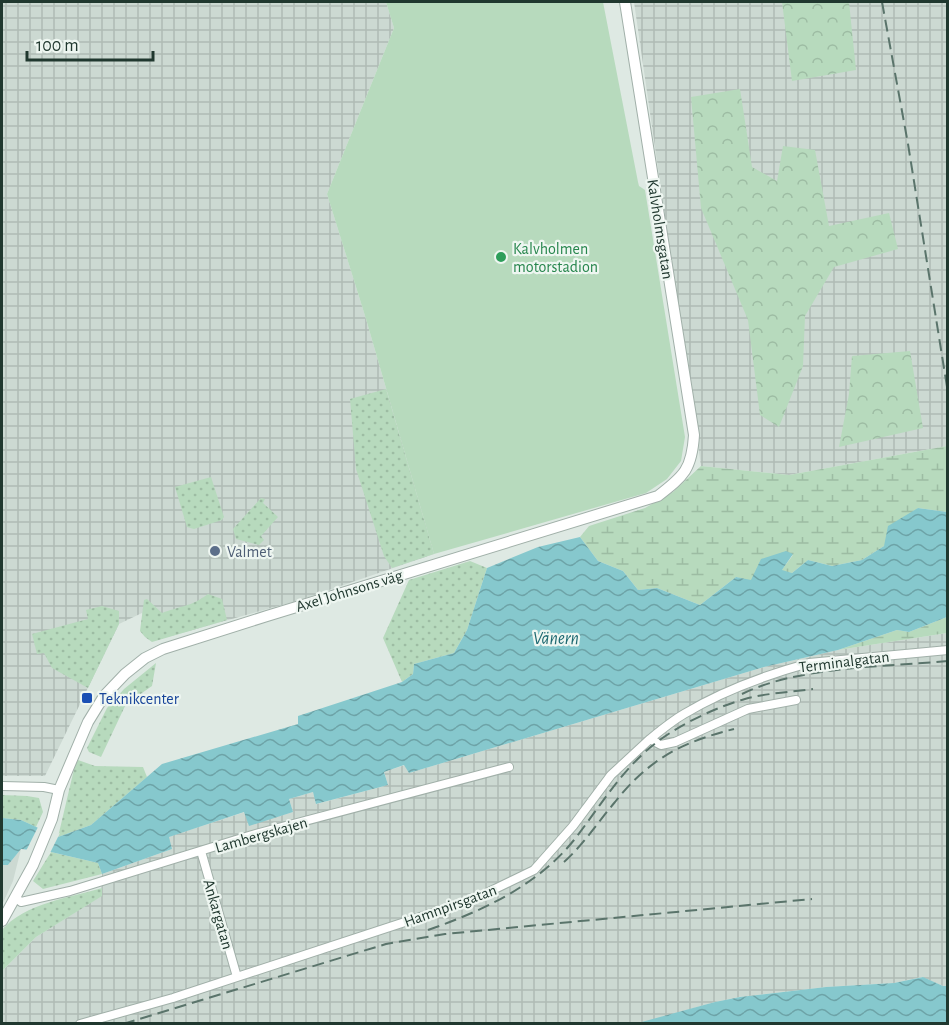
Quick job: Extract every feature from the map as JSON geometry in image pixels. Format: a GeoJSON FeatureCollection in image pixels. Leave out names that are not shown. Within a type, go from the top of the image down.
{"type":"FeatureCollection","features":[{"type":"Feature","properties":{"kind":"street","name":"Kalvholmsgatan"},"geometry":{"type":"LineString","coordinates":[[625,2],[694,435],[693,457]]}},
{"type":"Feature","properties":{"kind":"street","name":"Axel Johnsons väg"},"geometry":{"type":"LineString","coordinates":[[2,921],[31,869],[52,819],[58,790],[88,722],[104,696],[144,658],[163,649],[267,616],[658,496],[680,479],[693,457]]}},
{"type":"Feature","properties":{"kind":"street","name":"Terminalgatan"},"geometry":{"type":"LineString","coordinates":[[650,739],[683,714],[760,678],[791,668],[809,663],[948,650]]}},
{"type":"Feature","properties":{"kind":"street"},"geometry":{"type":"LineString","coordinates":[[650,739],[661,745],[675,742],[748,710],[796,700]]}},
{"type":"Feature","properties":{"kind":"street","name":"Hamnpirsgatan"},"geometry":{"type":"LineString","coordinates":[[80,1023],[173,998],[472,900],[534,870],[573,826],[611,775],[650,739]]}},
{"type":"Feature","properties":{"kind":"street","name":"Lambergskajen"},"geometry":{"type":"LineString","coordinates":[[16,898],[21,902],[29,901],[69,891],[201,851],[509,766]]}},
{"type":"Feature","properties":{"kind":"street"},"geometry":{"type":"LineString","coordinates":[[2,786],[58,790]]}},
{"type":"Feature","properties":{"kind":"street","name":"Ankargatan"},"geometry":{"type":"LineString","coordinates":[[201,851],[237,977]]}},
{"type":"Feature","properties":{"kind":"shaded area"},"geometry":{"type":"Polygon","coordinates":[[[2,2],[386,2],[394,28],[327,194],[434,554],[300,600],[153,641],[142,613],[119,624],[45,776],[2,776],[2,2]]]}},
{"type":"Feature","properties":{"kind":"shaded area"},"geometry":{"type":"Polygon","coordinates":[[[634,2],[947,2],[947,446],[789,475],[701,466],[634,2]]]}},
{"type":"Feature","properties":{"kind":"shaded area"},"geometry":{"type":"Polygon","coordinates":[[[947,633],[947,986],[922,977],[894,983],[826,987],[740,997],[638,1024],[584,1021],[575,1024],[2,1024],[2,971],[36,937],[101,896],[102,874],[172,849],[168,837],[245,812],[249,825],[293,812],[289,799],[313,792],[317,804],[388,785],[384,772],[405,765],[409,773],[764,667],[838,650],[947,633]]]}},
{"type":"Feature","properties":{"kind":"shaded area"},"geometry":{"type":"Polygon","coordinates":[[[21,849],[13,881],[2,905],[2,865],[8,865],[21,849]]]}},
{"type":"Feature","properties":{"kind":"green space","name":"Kalvholmen motorstadion"},"geometry":{"type":"Polygon","coordinates":[[[386,2],[603,2],[638,182],[639,186],[645,190],[685,437],[681,461],[667,479],[646,493],[434,554],[327,194],[394,28],[386,2]]]}},
{"type":"Feature","properties":{"kind":"green space"},"geometry":{"type":"Polygon","coordinates":[[[782,2],[849,2],[856,70],[792,81],[782,2]]]}},
{"type":"Feature","properties":{"kind":"green space"},"geometry":{"type":"Polygon","coordinates":[[[740,89],[752,167],[777,181],[783,146],[815,150],[829,226],[889,213],[898,249],[834,267],[805,316],[803,366],[779,427],[760,415],[748,320],[701,208],[691,97],[740,89]]]}},
{"type":"Feature","properties":{"kind":"green space"},"geometry":{"type":"Polygon","coordinates":[[[910,351],[923,428],[839,447],[849,394],[852,356],[910,351]]]}},
{"type":"Feature","properties":{"kind":"green space"},"geometry":{"type":"Polygon","coordinates":[[[386,389],[434,554],[392,568],[384,556],[356,469],[350,399],[386,389]]]}},
{"type":"Feature","properties":{"kind":"green space"},"geometry":{"type":"Polygon","coordinates":[[[947,446],[947,512],[918,508],[884,546],[862,560],[832,566],[808,560],[792,573],[781,571],[793,555],[751,581],[736,577],[700,605],[657,588],[638,590],[623,571],[598,561],[580,537],[589,526],[645,508],[673,492],[701,466],[789,475],[947,446]]]}},
{"type":"Feature","properties":{"kind":"green space"},"geometry":{"type":"Polygon","coordinates":[[[211,477],[224,517],[222,520],[194,529],[187,527],[175,487],[211,477]]]}},
{"type":"Feature","properties":{"kind":"green space"},"geometry":{"type":"Polygon","coordinates":[[[261,498],[265,499],[263,503],[278,517],[261,536],[264,540],[259,545],[236,539],[233,529],[261,498]]]}},
{"type":"Feature","properties":{"kind":"green space"},"geometry":{"type":"Polygon","coordinates":[[[470,561],[487,568],[467,630],[454,653],[414,664],[413,674],[402,682],[383,638],[409,580],[470,561]]]}},
{"type":"Feature","properties":{"kind":"green space"},"geometry":{"type":"Polygon","coordinates":[[[208,594],[222,599],[227,620],[152,642],[140,631],[144,600],[147,599],[162,613],[191,604],[208,594]]]}},
{"type":"Feature","properties":{"kind":"green space"},"geometry":{"type":"Polygon","coordinates":[[[102,606],[119,611],[119,624],[88,688],[52,668],[44,653],[37,654],[32,634],[88,619],[86,610],[102,606]]]}},
{"type":"Feature","properties":{"kind":"green space"},"geometry":{"type":"Polygon","coordinates":[[[947,617],[947,633],[838,650],[897,630],[909,632],[947,617]]]}},
{"type":"Feature","properties":{"kind":"green space"},"geometry":{"type":"Polygon","coordinates":[[[156,663],[152,686],[126,704],[101,757],[89,752],[87,748],[107,708],[124,689],[156,663]]]}},
{"type":"Feature","properties":{"kind":"green space"},"geometry":{"type":"Polygon","coordinates":[[[78,760],[95,766],[143,767],[147,777],[91,825],[58,837],[75,765],[78,760]]]}},
{"type":"Feature","properties":{"kind":"green space"},"geometry":{"type":"Polygon","coordinates":[[[2,795],[39,798],[43,812],[36,827],[21,820],[2,818],[2,795]]]}},
{"type":"Feature","properties":{"kind":"green space"},"geometry":{"type":"Polygon","coordinates":[[[51,852],[98,863],[102,874],[43,889],[33,881],[51,852]]]}},
{"type":"Feature","properties":{"kind":"green space"},"geometry":{"type":"Polygon","coordinates":[[[102,888],[102,896],[36,937],[2,971],[2,930],[12,921],[35,907],[102,888]]]}},
{"type":"Feature","properties":{"kind":"water","name":"Vänern"},"geometry":{"type":"Polygon","coordinates":[[[918,508],[947,512],[947,617],[909,632],[897,630],[838,650],[764,667],[409,773],[404,765],[384,772],[388,785],[316,804],[313,792],[289,799],[293,812],[249,826],[244,812],[169,837],[172,849],[102,874],[98,863],[51,852],[21,849],[8,865],[2,865],[2,818],[21,820],[58,837],[91,825],[162,764],[298,724],[298,716],[402,682],[413,674],[414,664],[454,653],[467,630],[487,568],[538,547],[580,537],[598,561],[623,571],[638,590],[657,588],[700,605],[736,577],[751,580],[761,559],[786,551],[793,554],[782,570],[792,573],[808,560],[832,566],[862,560],[884,546],[888,526],[918,508]]]}},
{"type":"Feature","properties":{"kind":"water"},"geometry":{"type":"Polygon","coordinates":[[[923,977],[947,986],[947,1023],[638,1023],[740,997],[826,987],[894,983],[923,977]]]}},
{"type":"Feature","properties":{"kind":"pier"},"geometry":{"type":"Polygon","coordinates":[[[39,825],[60,833],[49,855],[25,853],[39,825]]]}},
{"type":"Feature","properties":{"kind":"railway"},"geometry":{"type":"LineString","coordinates":[[882,2],[908,144],[948,393]]}},
{"type":"Feature","properties":{"kind":"railway"},"geometry":{"type":"LineString","coordinates":[[742,694],[789,678],[815,673],[948,661]]}},
{"type":"Feature","properties":{"kind":"railway"},"geometry":{"type":"LineString","coordinates":[[428,930],[488,905],[526,884],[543,871],[574,840],[610,791],[640,756],[684,724],[745,699],[813,689]]}},
{"type":"Feature","properties":{"kind":"railway"},"geometry":{"type":"LineString","coordinates":[[564,862],[628,787],[654,763],[682,746],[734,729]]}},
{"type":"Feature","properties":{"kind":"railway"},"geometry":{"type":"LineString","coordinates":[[123,1024],[386,944],[445,934],[812,899]]}},
{"type":"Feature","properties":{"kind":"place","name":"Kalvholmen motorstadion"},"geometry":{"type":"Point","coordinates":[501,257]}},
{"type":"Feature","properties":{"kind":"place","name":"Valmet"},"geometry":{"type":"Point","coordinates":[215,551]}},
{"type":"Feature","properties":{"kind":"place","name":"Teknikcenter"},"geometry":{"type":"Point","coordinates":[87,698]}}]}
